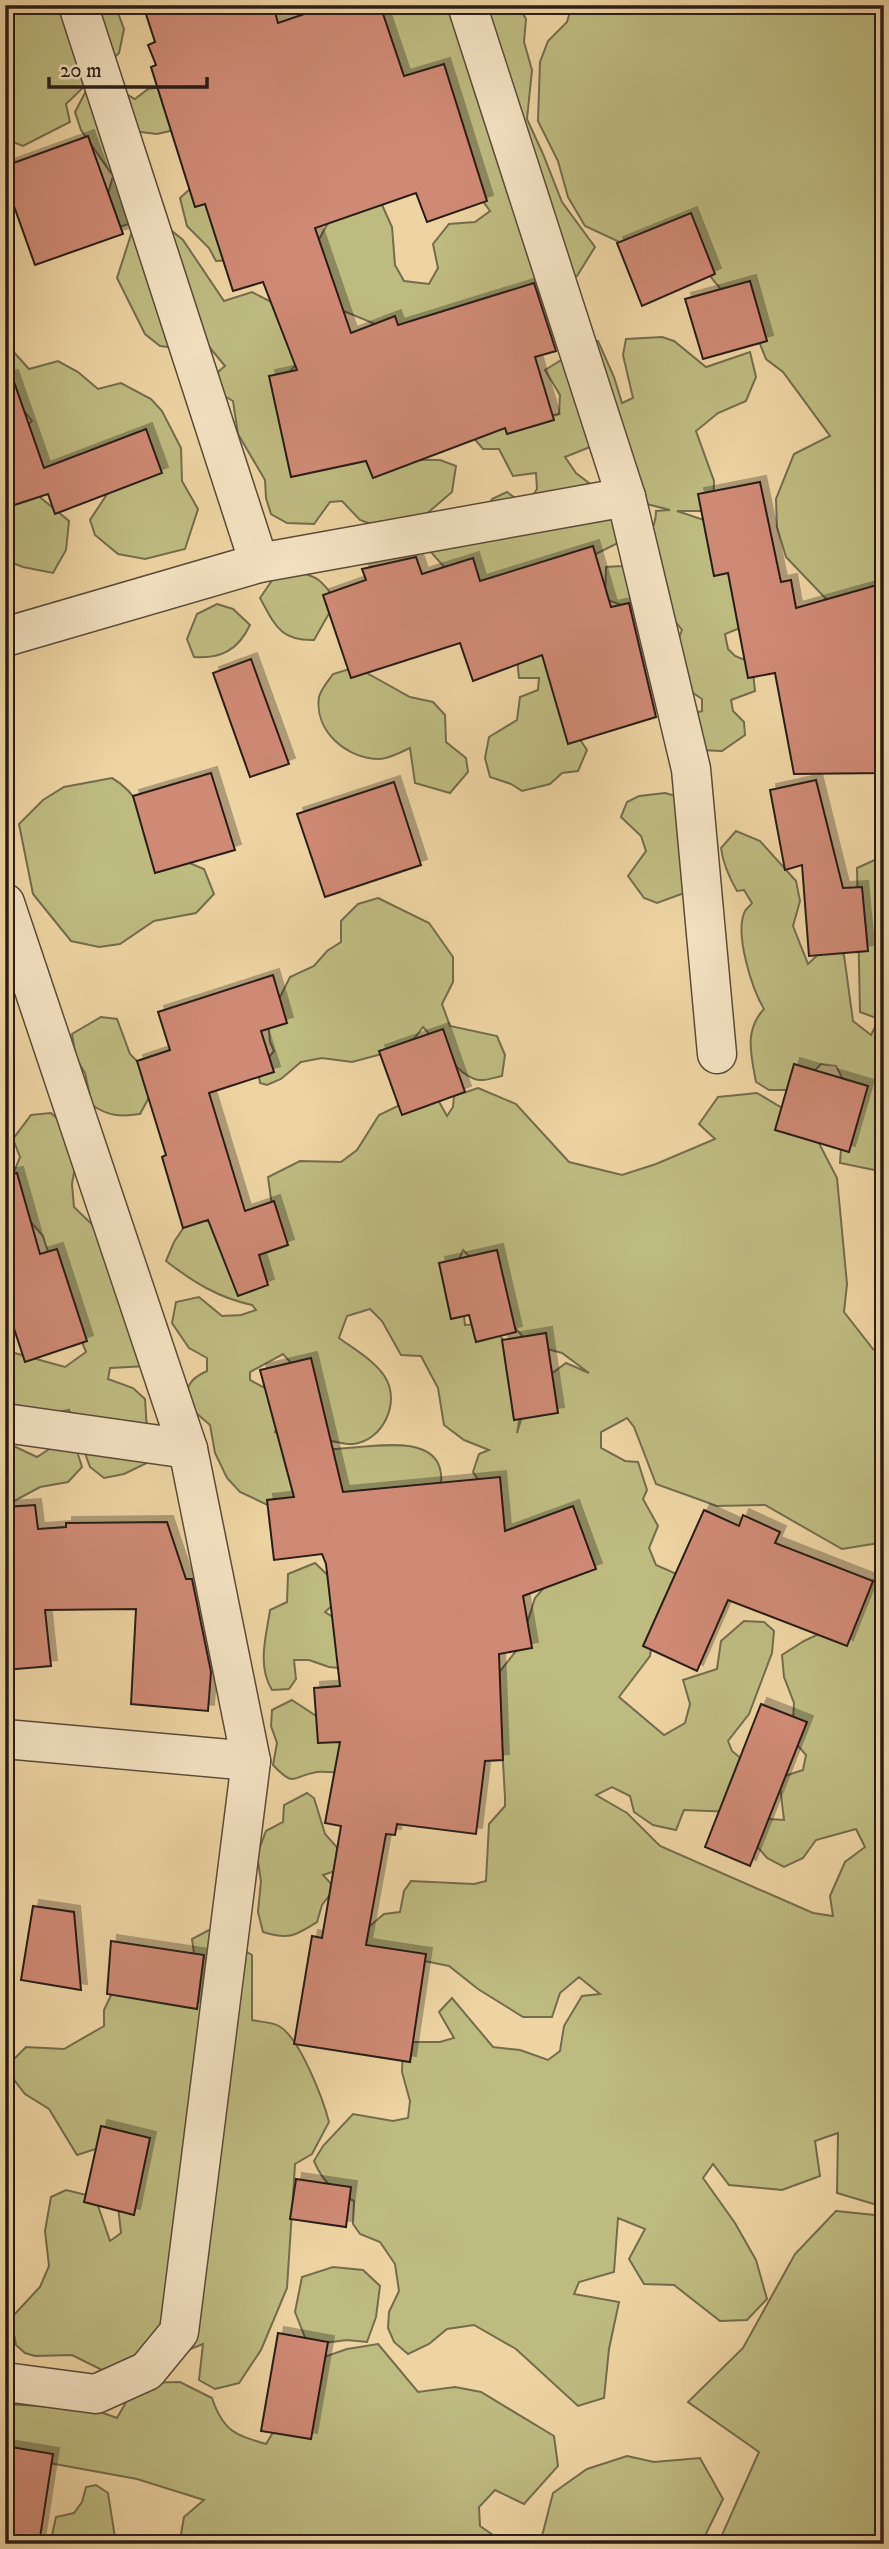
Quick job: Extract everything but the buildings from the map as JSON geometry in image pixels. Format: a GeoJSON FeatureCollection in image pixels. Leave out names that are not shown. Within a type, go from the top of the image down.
{"type":"FeatureCollection","features":[{"type":"Feature","properties":{"kind":"street"},"geometry":{"type":"LineString","coordinates":[[78,5],[259,563]]}},
{"type":"Feature","properties":{"kind":"street"},"geometry":{"type":"LineString","coordinates":[[467,5],[626,497],[691,769],[717,1054]]}},
{"type":"Feature","properties":{"kind":"street"},"geometry":{"type":"LineString","coordinates":[[5,637],[259,563],[626,497]]}},
{"type":"Feature","properties":{"kind":"street"},"geometry":{"type":"LineString","coordinates":[[5,903],[188,1449],[251,1760],[180,2332],[147,2371],[96,2393],[5,2382]]}},
{"type":"Feature","properties":{"kind":"street"},"geometry":{"type":"LineString","coordinates":[[5,1423],[188,1449]]}},
{"type":"Feature","properties":{"kind":"street"},"geometry":{"type":"LineString","coordinates":[[5,1739],[251,1760]]}},
{"type":"Feature","properties":{"kind":"shaded area"},"geometry":{"type":"Polygon","coordinates":[[[5,5],[115,5],[124,29],[119,53],[66,104],[70,122],[23,146],[5,139],[5,5]]]}},
{"type":"Feature","properties":{"kind":"shaded area"},"geometry":{"type":"Polygon","coordinates":[[[313,5],[518,5],[526,19],[524,42],[532,70],[527,119],[562,202],[595,247],[577,276],[533,297],[392,331],[324,303],[311,254],[340,201],[379,198],[392,227],[395,265],[404,281],[429,284],[438,268],[433,244],[449,224],[475,222],[490,211],[465,177],[323,44],[313,5]]]}},
{"type":"Feature","properties":{"kind":"shaded area"},"geometry":{"type":"Polygon","coordinates":[[[572,5],[884,5],[884,588],[827,600],[786,557],[777,527],[776,499],[794,454],[830,436],[783,372],[766,359],[745,306],[725,293],[717,284],[685,232],[645,254],[585,226],[568,197],[558,161],[538,121],[540,62],[548,41],[567,22],[572,5]]]}},
{"type":"Feature","properties":{"kind":"shaded area"},"geometry":{"type":"Polygon","coordinates":[[[112,86],[135,99],[148,89],[169,86],[179,129],[157,134],[132,131],[156,218],[183,240],[224,301],[252,292],[285,309],[303,356],[278,386],[336,459],[440,460],[456,466],[452,492],[417,522],[382,528],[360,520],[342,501],[330,502],[314,524],[287,523],[271,514],[266,498],[265,480],[238,434],[233,401],[221,394],[218,372],[225,366],[201,337],[186,349],[160,346],[145,334],[117,278],[135,222],[116,228],[106,201],[113,176],[81,130],[75,112],[87,89],[112,86]]]}},
{"type":"Feature","properties":{"kind":"shaded area"},"geometry":{"type":"Polygon","coordinates":[[[202,178],[248,259],[216,261],[209,248],[187,226],[180,198],[202,178]]]}},
{"type":"Feature","properties":{"kind":"shaded area"},"geometry":{"type":"Polygon","coordinates":[[[662,337],[674,341],[706,367],[750,352],[756,377],[746,401],[718,413],[696,431],[714,481],[713,511],[677,511],[710,522],[755,622],[725,634],[728,649],[735,656],[752,663],[755,691],[731,700],[733,711],[744,722],[745,735],[722,751],[698,750],[689,715],[702,711],[702,699],[690,691],[677,643],[682,630],[674,620],[651,603],[632,609],[605,599],[606,567],[622,566],[649,534],[656,511],[670,510],[643,503],[600,443],[565,457],[576,473],[610,499],[620,542],[514,595],[454,578],[429,550],[486,512],[492,499],[507,492],[526,506],[537,489],[536,473],[513,476],[499,449],[483,449],[462,424],[559,414],[560,395],[545,370],[579,349],[582,341],[598,341],[622,403],[633,398],[623,355],[626,339],[662,337]]]}},
{"type":"Feature","properties":{"kind":"shaded area"},"geometry":{"type":"Polygon","coordinates":[[[5,348],[11,349],[29,369],[58,361],[78,372],[98,389],[121,383],[151,399],[162,411],[181,448],[182,481],[198,509],[185,549],[145,559],[118,554],[95,535],[90,520],[113,485],[36,491],[69,521],[66,550],[53,573],[5,560],[5,436],[21,430],[32,421],[5,388],[5,348]]]}},
{"type":"Feature","properties":{"kind":"shaded area"},"geometry":{"type":"Polygon","coordinates":[[[290,569],[317,579],[336,601],[314,640],[293,638],[280,630],[260,598],[275,576],[290,569]]]}},
{"type":"Feature","properties":{"kind":"shaded area"},"geometry":{"type":"Polygon","coordinates":[[[217,604],[233,609],[250,625],[240,641],[228,651],[212,656],[194,657],[187,639],[197,614],[217,604]]]}},
{"type":"Feature","properties":{"kind":"shaded area"},"geometry":{"type":"Polygon","coordinates":[[[550,644],[570,724],[587,750],[578,771],[562,773],[550,784],[522,791],[490,777],[485,758],[489,737],[517,720],[520,697],[538,690],[539,678],[519,678],[517,659],[550,644]]]}},
{"type":"Feature","properties":{"kind":"shaded area"},"geometry":{"type":"Polygon","coordinates":[[[356,667],[410,697],[433,702],[445,715],[446,742],[466,758],[468,772],[450,793],[415,783],[410,748],[387,758],[367,758],[345,748],[327,732],[319,709],[320,694],[333,674],[356,667]]]}},
{"type":"Feature","properties":{"kind":"shaded area"},"geometry":{"type":"Polygon","coordinates":[[[112,778],[137,801],[165,853],[204,869],[214,894],[196,913],[154,921],[120,944],[99,947],[71,941],[33,894],[19,824],[43,800],[64,787],[112,778]]]}},
{"type":"Feature","properties":{"kind":"shaded area"},"geometry":{"type":"Polygon","coordinates":[[[665,793],[690,800],[687,892],[657,903],[644,898],[628,876],[646,851],[641,836],[621,817],[627,802],[639,796],[665,793]]]}},
{"type":"Feature","properties":{"kind":"shaded area"},"geometry":{"type":"Polygon","coordinates":[[[736,831],[760,841],[796,881],[800,901],[793,926],[808,964],[828,945],[844,955],[853,1021],[871,1035],[879,1019],[860,1012],[857,868],[877,859],[884,866],[884,1168],[879,1171],[840,1163],[849,1091],[836,1066],[821,1064],[796,1090],[769,1090],[756,1082],[751,1034],[764,1009],[750,975],[742,933],[745,911],[752,903],[744,890],[737,891],[723,860],[721,848],[736,831]]]}},
{"type":"Feature","properties":{"kind":"shaded area"},"geometry":{"type":"Polygon","coordinates":[[[378,898],[429,923],[453,957],[453,982],[442,1004],[450,1026],[497,1036],[505,1055],[502,1076],[482,1080],[471,1077],[455,1065],[423,1027],[408,1047],[352,1062],[322,1058],[301,1062],[281,1079],[267,1085],[260,1083],[258,1070],[274,1051],[270,1042],[268,1021],[290,977],[314,966],[327,951],[341,942],[341,921],[358,904],[378,898]]]}},
{"type":"Feature","properties":{"kind":"shaded area"},"geometry":{"type":"Polygon","coordinates":[[[101,1017],[117,1019],[130,1054],[147,1071],[152,1092],[140,1114],[114,1115],[92,1105],[85,1073],[76,1058],[72,1034],[101,1017]]]}},
{"type":"Feature","properties":{"kind":"shaded area"},"geometry":{"type":"Polygon","coordinates":[[[478,1088],[516,1104],[569,1162],[622,1175],[715,1139],[699,1124],[718,1097],[757,1093],[809,1124],[837,1178],[847,1284],[844,1312],[873,1349],[884,1357],[884,1541],[879,1543],[842,1549],[765,1505],[717,1506],[656,1484],[634,1427],[627,1418],[601,1432],[601,1448],[625,1461],[638,1462],[647,1490],[643,1499],[658,1526],[649,1548],[656,1565],[681,1576],[652,1642],[650,1656],[619,1697],[664,1735],[685,1723],[690,1704],[683,1680],[717,1669],[721,1641],[744,1621],[764,1622],[774,1631],[772,1653],[749,1714],[728,1741],[732,1751],[749,1765],[734,1812],[684,1810],[676,1830],[653,1825],[634,1812],[630,1796],[612,1787],[596,1795],[627,1813],[660,1846],[813,1913],[833,1916],[830,1896],[845,1862],[865,1847],[856,1829],[816,1840],[803,1858],[784,1867],[767,1858],[750,1838],[756,1818],[784,1820],[779,1778],[803,1770],[806,1755],[792,1739],[794,1703],[784,1677],[782,1655],[804,1641],[847,1621],[861,1588],[884,1574],[884,2204],[877,2205],[837,2193],[838,2133],[815,2141],[820,2176],[782,2190],[729,2185],[713,2164],[703,2178],[735,2223],[756,2260],[767,2299],[747,2320],[720,2321],[674,2285],[644,2284],[629,2259],[645,2229],[618,2218],[614,2272],[579,2282],[574,2294],[619,2302],[609,2349],[604,2398],[578,2406],[516,2349],[474,2325],[447,2329],[429,2344],[408,2354],[394,2342],[388,2328],[389,2312],[399,2291],[395,2264],[380,2242],[360,2234],[353,2224],[354,2201],[330,2186],[314,2161],[323,2146],[353,2114],[393,2121],[408,2118],[410,2101],[402,2072],[403,2042],[440,2042],[454,2038],[439,2012],[452,1998],[493,2047],[520,2050],[548,2060],[560,2051],[564,2026],[582,1996],[600,1994],[579,1977],[560,1993],[552,2017],[523,2017],[478,1989],[449,1966],[405,1957],[366,1962],[358,1936],[384,1914],[400,1912],[404,1891],[411,1881],[474,1884],[486,1881],[489,1824],[505,1806],[502,1745],[493,1682],[329,1667],[309,1660],[294,1660],[296,1679],[289,1689],[272,1690],[267,1680],[264,1661],[270,1610],[287,1602],[288,1574],[315,1563],[336,1583],[335,1603],[325,1612],[348,1626],[493,1680],[520,1646],[535,1598],[556,1574],[512,1561],[485,1490],[473,1472],[479,1454],[489,1450],[464,1440],[444,1425],[438,1388],[421,1356],[401,1355],[382,1321],[370,1309],[347,1316],[339,1338],[376,1366],[389,1387],[390,1408],[381,1428],[373,1436],[350,1444],[326,1440],[304,1377],[283,1354],[250,1372],[250,1380],[272,1392],[279,1424],[275,1432],[300,1444],[329,1450],[388,1445],[424,1450],[435,1459],[441,1474],[439,1496],[285,1513],[240,1492],[227,1478],[215,1453],[210,1425],[188,1406],[190,1384],[207,1371],[207,1358],[189,1348],[172,1323],[176,1302],[199,1297],[222,1316],[241,1315],[256,1310],[252,1305],[207,1288],[166,1261],[174,1242],[190,1218],[227,1225],[275,1228],[268,1177],[300,1161],[341,1162],[357,1150],[379,1115],[404,1103],[437,1098],[447,1116],[453,1107],[454,1096],[478,1088]],[[463,1250],[452,1277],[462,1297],[465,1325],[485,1324],[516,1350],[522,1405],[517,1433],[524,1410],[547,1377],[566,1363],[589,1373],[562,1353],[529,1344],[502,1312],[480,1268],[463,1250]]]}},
{"type":"Feature","properties":{"kind":"shaded area"},"geometry":{"type":"Polygon","coordinates":[[[51,1113],[68,1128],[78,1150],[72,1184],[74,1207],[104,1236],[147,1366],[110,1368],[108,1379],[133,1388],[145,1399],[149,1462],[124,1474],[104,1478],[90,1467],[69,1410],[34,1417],[5,1411],[5,1347],[11,1352],[65,1367],[86,1352],[58,1283],[43,1236],[21,1211],[12,1177],[20,1157],[13,1139],[31,1115],[51,1113]]]}},
{"type":"Feature","properties":{"kind":"shaded area"},"geometry":{"type":"Polygon","coordinates":[[[5,1442],[37,1457],[60,1442],[75,1445],[82,1467],[68,1482],[40,1487],[5,1506],[5,1442]]]}},
{"type":"Feature","properties":{"kind":"shaded area"},"geometry":{"type":"Polygon","coordinates":[[[292,1700],[330,1725],[350,1732],[345,1773],[317,1772],[290,1779],[273,1765],[277,1743],[271,1726],[272,1710],[292,1700]]]}},
{"type":"Feature","properties":{"kind":"shaded area"},"geometry":{"type":"Polygon","coordinates":[[[307,1793],[314,1798],[325,1834],[342,1853],[338,1870],[323,1875],[335,1888],[322,1905],[317,1922],[309,1927],[286,1936],[263,1932],[258,1912],[261,1881],[257,1855],[266,1831],[283,1822],[284,1805],[307,1793]]]}},
{"type":"Feature","properties":{"kind":"shaded area"},"geometry":{"type":"Polygon","coordinates":[[[209,1930],[252,1955],[252,2020],[279,2026],[295,2043],[316,2085],[329,2122],[312,2154],[295,2164],[287,2288],[261,2350],[239,2383],[215,2389],[199,2380],[203,2344],[118,2378],[72,2355],[35,2356],[25,2353],[16,2345],[11,2318],[40,2287],[49,2266],[45,2231],[51,2197],[66,2190],[95,2197],[110,2241],[121,2233],[111,2144],[77,2155],[49,2109],[25,2094],[5,2068],[26,2047],[64,2049],[104,2026],[104,2010],[115,1987],[197,1975],[192,1939],[209,1930]]]}},
{"type":"Feature","properties":{"kind":"shaded area"},"geometry":{"type":"Polygon","coordinates":[[[836,2211],[884,2216],[884,2544],[718,2544],[759,2452],[688,2402],[743,2348],[795,2254],[836,2211]]]}},
{"type":"Feature","properties":{"kind":"shaded area"},"geometry":{"type":"Polygon","coordinates":[[[333,2267],[363,2270],[380,2286],[376,2317],[367,2342],[347,2340],[308,2345],[295,2312],[302,2277],[333,2267]]]}},
{"type":"Feature","properties":{"kind":"shaded area"},"geometry":{"type":"Polygon","coordinates":[[[378,2344],[418,2392],[455,2387],[481,2392],[554,2436],[558,2466],[524,2504],[495,2490],[479,2507],[480,2526],[506,2544],[189,2544],[180,2540],[184,2517],[204,2500],[137,2479],[5,2455],[5,2404],[92,2409],[117,2418],[137,2383],[180,2382],[212,2398],[221,2418],[232,2430],[266,2444],[318,2359],[347,2349],[378,2344]]]}},
{"type":"Feature","properties":{"kind":"shaded area"},"geometry":{"type":"Polygon","coordinates":[[[627,2456],[654,2462],[700,2458],[723,2499],[701,2544],[540,2544],[553,2493],[587,2469],[627,2456]]]}},
{"type":"Feature","properties":{"kind":"shaded area"},"geometry":{"type":"Polygon","coordinates":[[[96,2485],[108,2493],[116,2544],[50,2544],[56,2517],[74,2513],[82,2502],[86,2487],[96,2485]]]}}]}
